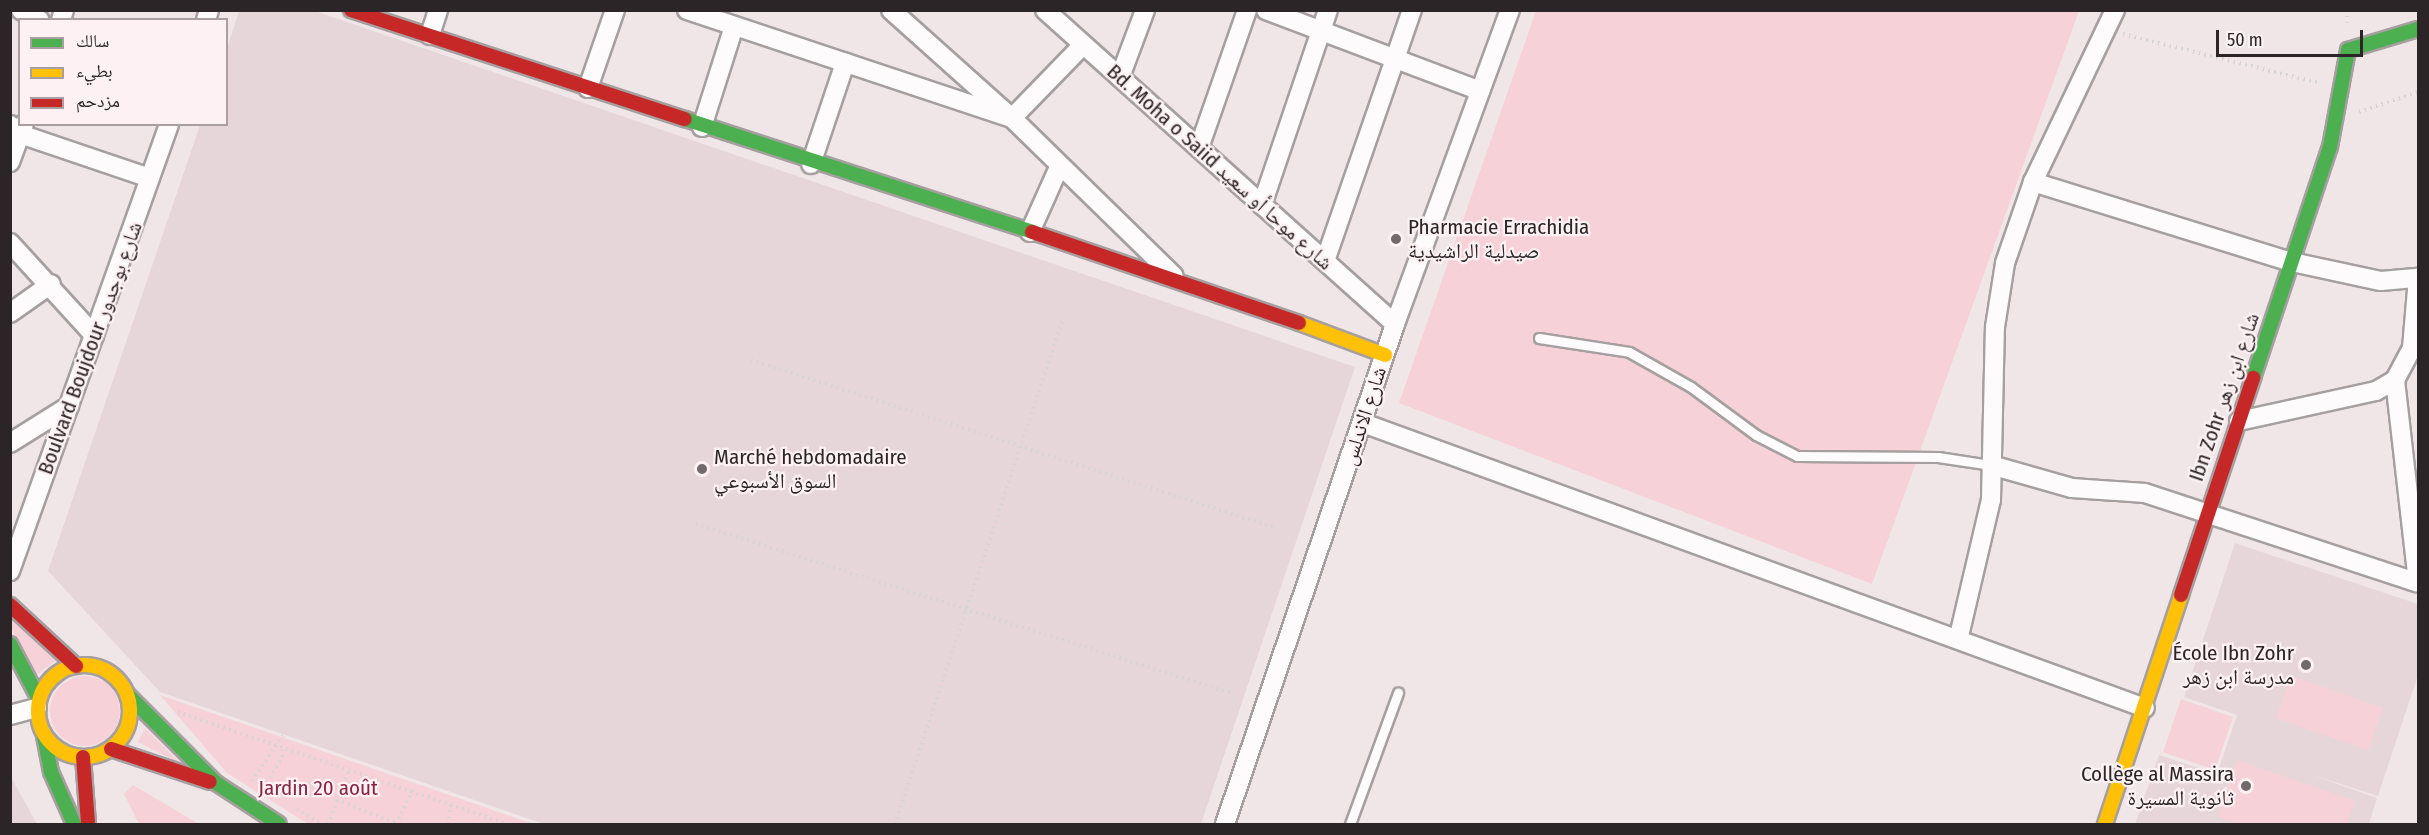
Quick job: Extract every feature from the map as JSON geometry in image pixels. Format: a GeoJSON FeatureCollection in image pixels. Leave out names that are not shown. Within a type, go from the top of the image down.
{"type":"FeatureCollection","features":[{"type":"Feature","properties":{"kind":"street"},"geometry":{"type":"LineString","coordinates":[[21,10],[36,18]]}},
{"type":"Feature","properties":{"kind":"street"},"geometry":{"type":"LineString","coordinates":[[351,10],[811,164],[1178,279],[1385,355]]}},
{"type":"Feature","properties":{"kind":"street"},"geometry":{"type":"LineString","coordinates":[[430,35],[438,10]]}},
{"type":"Feature","properties":{"kind":"street"},"geometry":{"type":"LineString","coordinates":[[588,88],[615,10]]}},
{"type":"Feature","properties":{"kind":"street"},"geometry":{"type":"LineString","coordinates":[[687,10],[1012,118]]}},
{"type":"Feature","properties":{"kind":"street"},"geometry":{"type":"LineString","coordinates":[[891,10],[1012,118],[1178,279]]}},
{"type":"Feature","properties":{"kind":"street","name":"Bd. Moha o Saiid شارع موحا أو سعيد"},"geometry":{"type":"LineString","coordinates":[[1045,10],[1395,324]]}},
{"type":"Feature","properties":{"kind":"street"},"geometry":{"type":"LineString","coordinates":[[1119,77],[1146,10]]}},
{"type":"Feature","properties":{"kind":"street"},"geometry":{"type":"LineString","coordinates":[[1199,148],[1246,10]]}},
{"type":"Feature","properties":{"kind":"street"},"geometry":{"type":"LineString","coordinates":[[1266,10],[1480,91]]}},
{"type":"Feature","properties":{"kind":"street"},"geometry":{"type":"LineString","coordinates":[[1262,205],[1328,10]]}},
{"type":"Feature","properties":{"kind":"street"},"geometry":{"type":"LineString","coordinates":[[1325,261],[1412,10]]}},
{"type":"Feature","properties":{"kind":"street","name":"شارع الاندلس"},"geometry":{"type":"LineString","coordinates":[[1224,825],[1395,324],[1510,10]]}},
{"type":"Feature","properties":{"kind":"street"},"geometry":{"type":"LineString","coordinates":[[1959,636],[1985,542],[1991,465],[1997,316],[2005,263],[2033,182],[2115,10]]}},
{"type":"Feature","properties":{"kind":"street"},"geometry":{"type":"LineString","coordinates":[[702,127],[734,26]]}},
{"type":"Feature","properties":{"kind":"street","name":"Ibn Zohr شارع ابن زهر"},"geometry":{"type":"LineString","coordinates":[[2105,825],[2339,118],[2348,50],[2418,29]]}},
{"type":"Feature","properties":{"kind":"street"},"geometry":{"type":"LineString","coordinates":[[1012,118],[1083,45]]}},
{"type":"Feature","properties":{"kind":"street"},"geometry":{"type":"LineString","coordinates":[[811,164],[845,63]]}},
{"type":"Feature","properties":{"kind":"street","name":"Boulvard Boujdour شارع بوجدور"},"geometry":{"type":"LineString","coordinates":[[10,571],[168,126]]}},
{"type":"Feature","properties":{"kind":"street"},"geometry":{"type":"LineString","coordinates":[[10,162],[18,128],[150,178]]}},
{"type":"Feature","properties":{"kind":"street"},"geometry":{"type":"LineString","coordinates":[[1030,232],[1060,165]]}},
{"type":"Feature","properties":{"kind":"street"},"geometry":{"type":"LineString","coordinates":[[2033,182],[2292,262],[2381,281],[2418,278],[2412,348],[2395,380],[2376,391],[2239,421]]}},
{"type":"Feature","properties":{"kind":"street"},"geometry":{"type":"LineString","coordinates":[[10,243],[51,284],[94,335]]}},
{"type":"Feature","properties":{"kind":"street"},"geometry":{"type":"LineString","coordinates":[[10,313],[51,284]]}},
{"type":"Feature","properties":{"kind":"street"},"geometry":{"type":"LineString","coordinates":[[1991,465],[2072,488],[2145,493],[2207,516],[2418,583],[2395,380]]}},
{"type":"Feature","properties":{"kind":"street"},"geometry":{"type":"LineString","coordinates":[[10,443],[69,406]]}},
{"type":"Feature","properties":{"kind":"street"},"geometry":{"type":"LineString","coordinates":[[1363,423],[1959,636],[2145,708]]}},
{"type":"Feature","properties":{"kind":"street"},"geometry":{"type":"LineString","coordinates":[[10,605],[76,666],[106,671],[216,783],[279,825]]}},
{"type":"Feature","properties":{"kind":"street"},"geometry":{"type":"LineString","coordinates":[[10,644],[38,703],[51,772],[74,825]]}},
{"type":"Feature","properties":{"kind":"street"},"geometry":{"type":"LineString","coordinates":[[10,715],[38,703],[52,677],[76,666]]}},
{"type":"Feature","properties":{"kind":"street"},"geometry":{"type":"LineString","coordinates":[[111,749],[129,718],[127,694]]}},
{"type":"Feature","properties":{"kind":"street"},"geometry":{"type":"LineString","coordinates":[[44,736],[61,751],[83,757],[111,749],[216,783]]}},
{"type":"Feature","properties":{"kind":"street"},"geometry":{"type":"LineString","coordinates":[[83,757],[88,825]]}},
{"type":"Feature","properties":{"kind":"lane"},"geometry":{"type":"LineString","coordinates":[[1539,338],[1629,352],[1691,387],[1756,435],[1797,456],[1938,457],[1991,465]]}},
{"type":"Feature","properties":{"kind":"lane"},"geometry":{"type":"LineString","coordinates":[[1350,825],[1398,693]]}},
{"type":"Feature","properties":{"kind":"path"},"geometry":{"type":"LineString","coordinates":[[2105,29],[2343,89]]}},
{"type":"Feature","properties":{"kind":"path"},"geometry":{"type":"LineString","coordinates":[[2339,118],[2418,92]]}},
{"type":"Feature","properties":{"kind":"path"},"geometry":{"type":"LineString","coordinates":[[895,825],[1063,320]]}},
{"type":"Feature","properties":{"kind":"path"},"geometry":{"type":"LineString","coordinates":[[751,360],[1276,528]]}},
{"type":"Feature","properties":{"kind":"path"},"geometry":{"type":"LineString","coordinates":[[696,524],[966,612],[1231,693]]}},
{"type":"Feature","properties":{"kind":"path"},"geometry":{"type":"LineString","coordinates":[[150,718],[166,708],[507,825]]}},
{"type":"Feature","properties":{"kind":"path"},"geometry":{"type":"LineString","coordinates":[[264,789],[282,757],[281,746],[284,735]]}},
{"type":"Feature","properties":{"kind":"path"},"geometry":{"type":"LineString","coordinates":[[252,781],[281,746]]}},
{"type":"Feature","properties":{"kind":"path"},"geometry":{"type":"LineString","coordinates":[[328,825],[349,770]]}},
{"type":"Feature","properties":{"kind":"path"},"geometry":{"type":"LineString","coordinates":[[337,800],[397,824],[411,791]]}},
{"type":"Feature","properties":{"kind":"path"},"geometry":{"type":"LineString","coordinates":[[449,825],[451,805]]}},
{"type":"Feature","properties":{"kind":"shaded area","name":"Marché hebdomadaire السوق الأسبوعي"},"geometry":{"type":"Polygon","coordinates":[[[239,11],[315,11],[1355,367],[1201,824],[544,824],[160,692],[48,571],[200,126],[228,126],[228,45],[239,11]]]}},
{"type":"Feature","properties":{"kind":"shaded area","name":"École Ibn Zohr مدرسة ابن زهر"},"geometry":{"type":"Polygon","coordinates":[[[2235,543],[2418,604],[2418,675],[2378,796],[2312,775],[2377,798],[2369,824],[2135,824],[2159,755],[2217,774],[2237,715],[2184,697],[2235,543]]]}},
{"type":"Feature","properties":{"kind":"shaded area"},"geometry":{"type":"Polygon","coordinates":[[[11,777],[37,824],[11,824],[11,777]]]}},
{"type":"Feature","properties":{"kind":"green space"},"geometry":{"type":"Polygon","coordinates":[[[1536,11],[2079,11],[1872,584],[1399,403],[1536,11]]]}},
{"type":"Feature","properties":{"kind":"green space"},"geometry":{"type":"Polygon","coordinates":[[[11,614],[55,661],[35,676],[11,627],[11,614]]]}},
{"type":"Feature","properties":{"kind":"green space"},"geometry":{"type":"Polygon","coordinates":[[[85,676],[98,679],[110,686],[117,698],[120,711],[117,724],[110,736],[98,743],[85,746],[72,743],[60,736],[53,724],[50,711],[53,698],[60,686],[72,679],[85,676]]]}},
{"type":"Feature","properties":{"kind":"green space"},"geometry":{"type":"Polygon","coordinates":[[[2291,676],[2383,708],[2368,750],[2276,718],[2291,676]]]}},
{"type":"Feature","properties":{"kind":"green space","name":"Jardin 20 août"},"geometry":{"type":"Polygon","coordinates":[[[160,695],[533,824],[308,824],[227,773],[160,695]]]}},
{"type":"Feature","properties":{"kind":"green space"},"geometry":{"type":"Polygon","coordinates":[[[2181,699],[2233,717],[2215,770],[2163,752],[2181,699]]]}},
{"type":"Feature","properties":{"kind":"green space"},"geometry":{"type":"Polygon","coordinates":[[[145,728],[181,764],[138,742],[145,728]]]}},
{"type":"Feature","properties":{"kind":"green space"},"geometry":{"type":"Polygon","coordinates":[[[2237,760],[2355,801],[2347,824],[2240,824],[2218,817],[2237,760]]]}},
{"type":"Feature","properties":{"kind":"green space"},"geometry":{"type":"Polygon","coordinates":[[[133,785],[199,824],[139,824],[124,794],[133,785]]]}},
{"type":"Feature","properties":{"kind":"traffic: fast"},"geometry":{"type":"LineString","coordinates":[[2253,378],[2330,147],[2348,50],[2418,29]]}},
{"type":"Feature","properties":{"kind":"traffic: fast"},"geometry":{"type":"LineString","coordinates":[[685,119],[1032,232]]}},
{"type":"Feature","properties":{"kind":"traffic: fast"},"geometry":{"type":"LineString","coordinates":[[10,644],[39,699]]}},
{"type":"Feature","properties":{"kind":"traffic: fast"},"geometry":{"type":"LineString","coordinates":[[127,694],[216,783],[279,824]]}},
{"type":"Feature","properties":{"kind":"traffic: fast"},"geometry":{"type":"LineString","coordinates":[[44,736],[51,772],[74,824]]}},
{"type":"Feature","properties":{"kind":"traffic: slow"},"geometry":{"type":"LineString","coordinates":[[1299,323],[1385,355]]}},
{"type":"Feature","properties":{"kind":"traffic: slow"},"geometry":{"type":"LineString","coordinates":[[2105,824],[2181,595]]}},
{"type":"Feature","properties":{"kind":"traffic: slow"},"geometry":{"type":"LineString","coordinates":[[84,665],[102,669],[117,678],[126,693],[130,711],[126,729],[117,744],[102,753],[84,757],[66,753],[51,744],[42,729],[38,711],[42,693],[51,678],[66,669],[84,665]]}},
{"type":"Feature","properties":{"kind":"traffic: jam"},"geometry":{"type":"LineString","coordinates":[[351,10],[685,119]]}},
{"type":"Feature","properties":{"kind":"traffic: jam"},"geometry":{"type":"LineString","coordinates":[[1032,232],[1299,323]]}},
{"type":"Feature","properties":{"kind":"traffic: jam"},"geometry":{"type":"LineString","coordinates":[[2181,595],[2253,378]]}},
{"type":"Feature","properties":{"kind":"traffic: jam"},"geometry":{"type":"LineString","coordinates":[[10,605],[76,666]]}},
{"type":"Feature","properties":{"kind":"traffic: jam"},"geometry":{"type":"LineString","coordinates":[[111,749],[210,782]]}},
{"type":"Feature","properties":{"kind":"traffic: jam"},"geometry":{"type":"LineString","coordinates":[[83,757],[88,824]]}},
{"type":"Feature","properties":{"kind":"place","name":"Pharmacie Errachidia صيدلية الراشيدية"},"geometry":{"type":"Point","coordinates":[1396,239]}},
{"type":"Feature","properties":{"kind":"place","name":"Marché hebdomadaire السوق الأسبوعي"},"geometry":{"type":"Point","coordinates":[702,469]}},
{"type":"Feature","properties":{"kind":"place","name":"École Ibn Zohr مدرسة ابن زهر"},"geometry":{"type":"Point","coordinates":[2306,665]}},
{"type":"Feature","properties":{"kind":"place","name":"Collège al Massira ثانوية المسيرة"},"geometry":{"type":"Point","coordinates":[2246,786]}}]}
